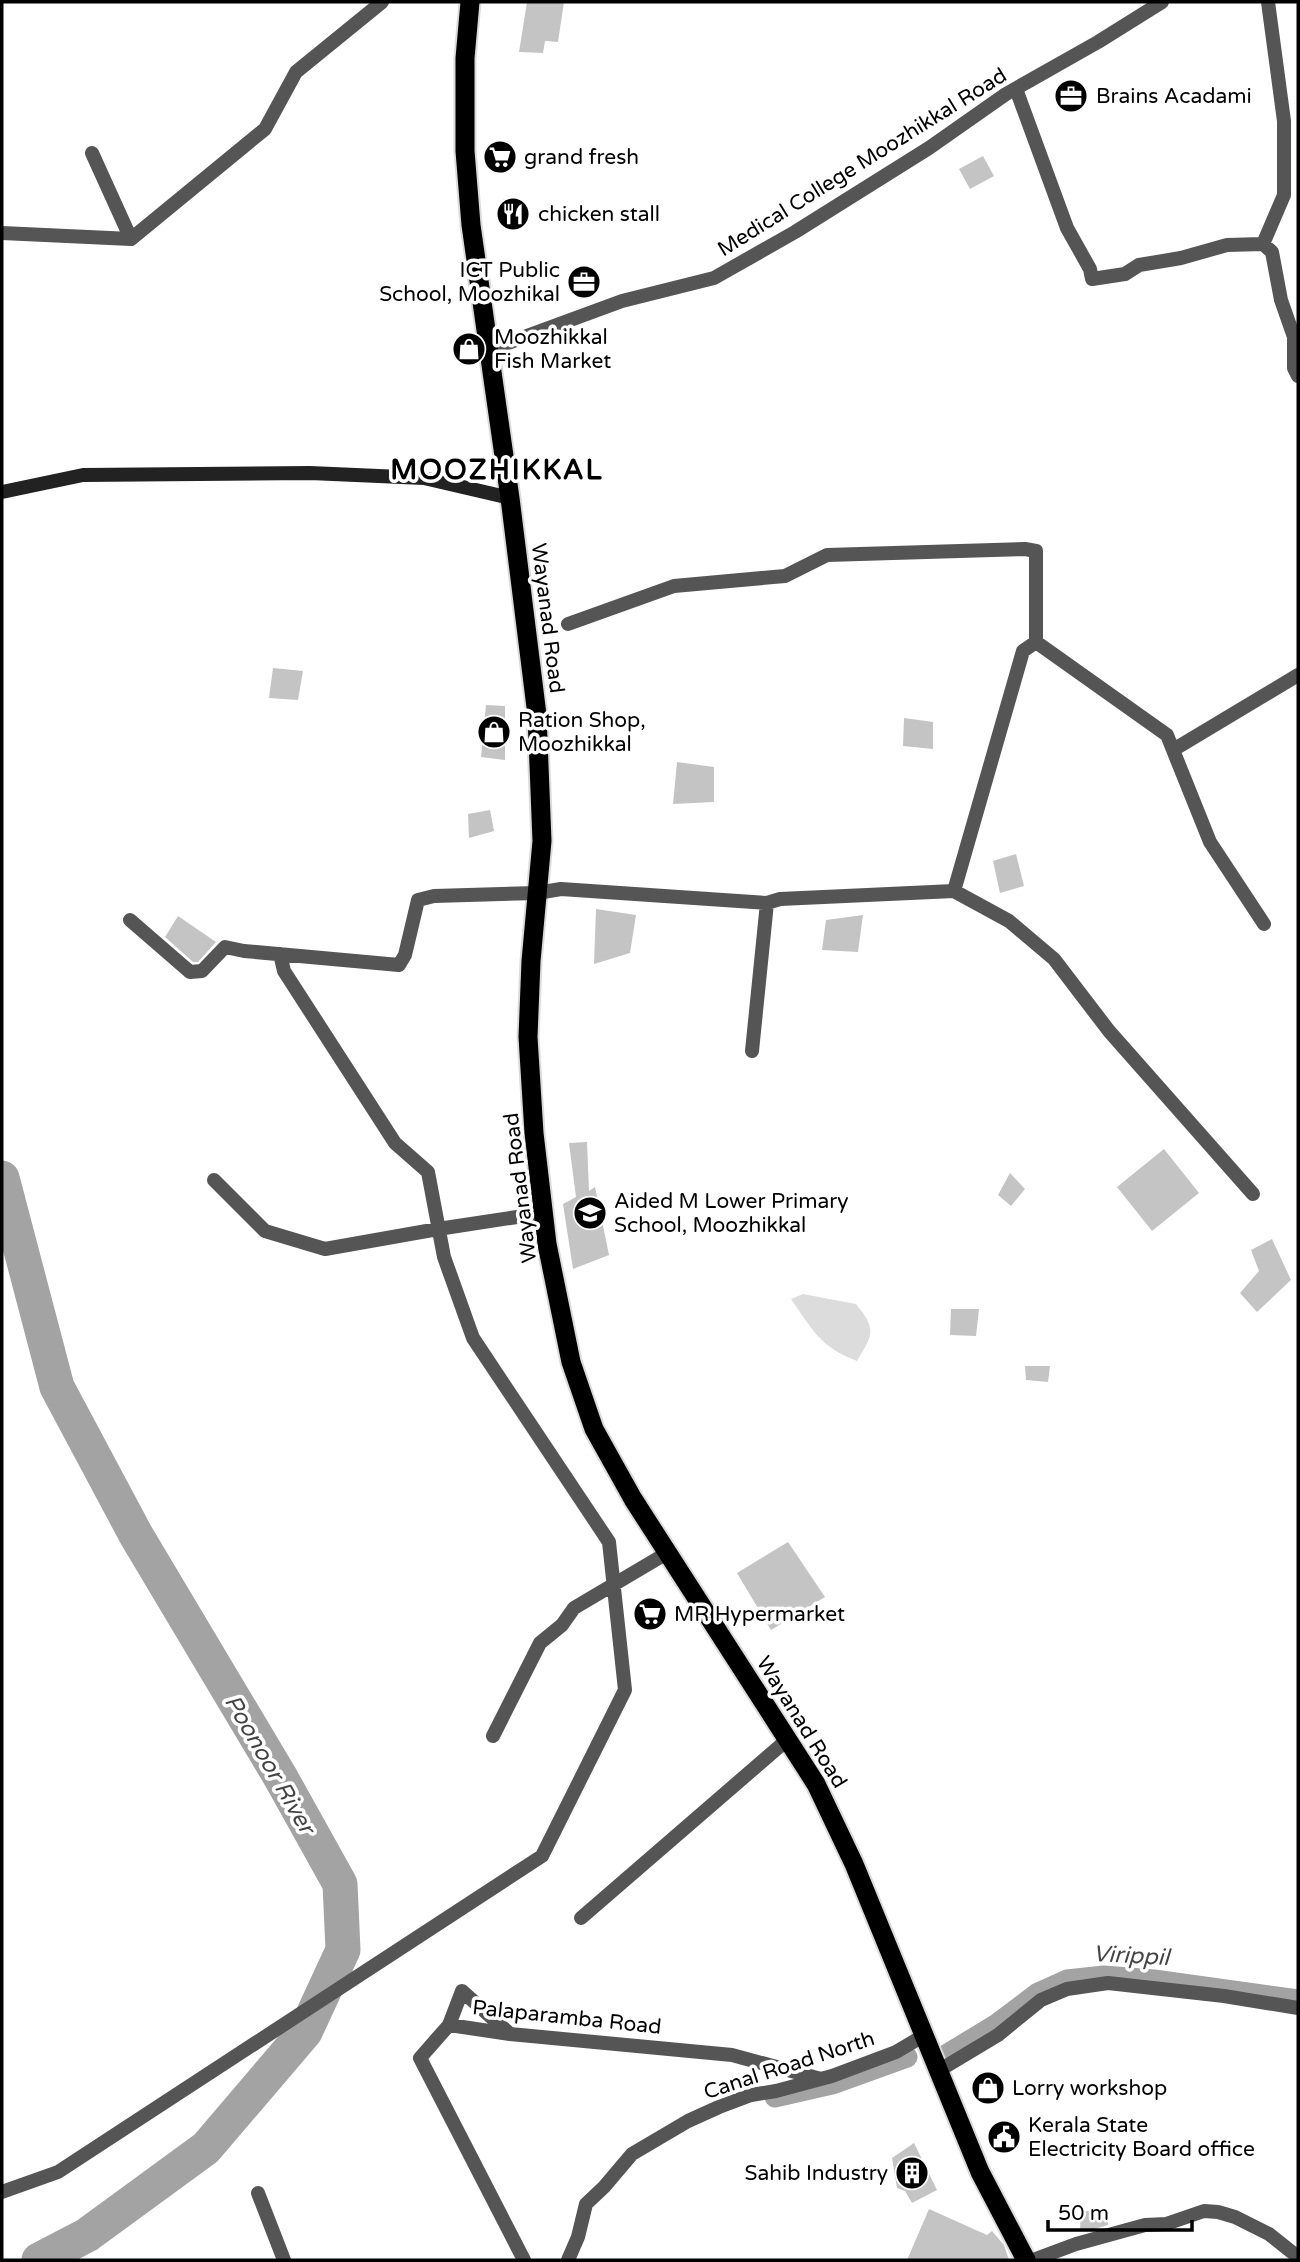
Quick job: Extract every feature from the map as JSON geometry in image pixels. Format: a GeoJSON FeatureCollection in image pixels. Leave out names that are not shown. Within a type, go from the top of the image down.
{"type":"FeatureCollection","features":[{"type":"Feature","properties":{"kind":"highway","name":"Wayanad Road"},"geometry":{"type":"LineString","coordinates":[[470,2],[466,58],[465,151],[471,225],[510,498],[537,715],[542,841],[528,1037],[534,1133],[547,1244],[571,1362],[594,1429],[633,1499],[816,1784],[854,1864],[980,2172],[1026,2260]]}},
{"type":"Feature","properties":{"kind":"main road"},"geometry":{"type":"LineString","coordinates":[[2,492],[83,475],[310,473],[424,478],[510,498]]}},
{"type":"Feature","properties":{"kind":"street"},"geometry":{"type":"LineString","coordinates":[[2,233],[131,239],[265,129],[296,72],[382,2]]}},
{"type":"Feature","properties":{"kind":"street","name":"Medical College Moozhikkal Road"},"geometry":{"type":"LineString","coordinates":[[489,350],[622,301],[714,278],[795,232],[884,177],[1016,89],[1162,2]]}},
{"type":"Feature","properties":{"kind":"street"},"geometry":{"type":"LineString","coordinates":[[1263,244],[1284,195],[1284,121],[1268,2]]}},
{"type":"Feature","properties":{"kind":"street"},"geometry":{"type":"LineString","coordinates":[[1016,89],[1067,228],[1090,269],[1092,279],[1125,274],[1139,265],[1181,258],[1227,245],[1263,244],[1272,252],[1281,300],[1294,337],[1294,368],[1298,376]]}},
{"type":"Feature","properties":{"kind":"street"},"geometry":{"type":"LineString","coordinates":[[92,153],[131,239]]}},
{"type":"Feature","properties":{"kind":"street"},"geometry":{"type":"LineString","coordinates":[[568,624],[674,586],[785,576],[827,555],[1026,549],[1036,551],[1036,642]]}},
{"type":"Feature","properties":{"kind":"street"},"geometry":{"type":"LineString","coordinates":[[1036,642],[1167,735],[1210,842],[1264,924]]}},
{"type":"Feature","properties":{"kind":"street"},"geometry":{"type":"LineString","coordinates":[[954,891],[1023,651],[1036,642]]}},
{"type":"Feature","properties":{"kind":"street"},"geometry":{"type":"LineString","coordinates":[[1173,750],[1298,675]]}},
{"type":"Feature","properties":{"kind":"street"},"geometry":{"type":"LineString","coordinates":[[131,920],[190,972],[202,971],[225,947],[399,965],[405,955],[418,900],[434,897],[537,893],[561,889],[766,903],[780,899],[954,891],[1009,921],[1054,959],[1109,1031],[1253,1194]]}},
{"type":"Feature","properties":{"kind":"street"},"geometry":{"type":"LineString","coordinates":[[752,1051],[766,903]]}},
{"type":"Feature","properties":{"kind":"street"},"geometry":{"type":"LineString","coordinates":[[2,2192],[58,2172],[542,1856],[625,1690],[609,1542],[473,1338],[443,1257],[428,1172],[395,1143],[284,971],[280,954]]}},
{"type":"Feature","properties":{"kind":"street"},"geometry":{"type":"LineString","coordinates":[[215,1181],[265,1231],[325,1249],[544,1213]]}},
{"type":"Feature","properties":{"kind":"street"},"geometry":{"type":"LineString","coordinates":[[493,1736],[540,1643],[562,1625],[574,1608],[667,1553]]}},
{"type":"Feature","properties":{"kind":"street"},"geometry":{"type":"LineString","coordinates":[[581,1918],[788,1739]]}},
{"type":"Feature","properties":{"kind":"street"},"geometry":{"type":"LineString","coordinates":[[938,2071],[998,2035],[1041,2000],[1067,1989],[1108,1983],[1298,2008]]}},
{"type":"Feature","properties":{"kind":"street"},"geometry":{"type":"LineString","coordinates":[[449,2025],[463,1991],[510,2034]]}},
{"type":"Feature","properties":{"kind":"street","name":"Palaparamba Road"},"geometry":{"type":"LineString","coordinates":[[524,2260],[420,2058],[449,2025],[510,2034],[732,2055],[821,2079]]}},
{"type":"Feature","properties":{"kind":"street","name":"Canal Road North"},"geometry":{"type":"LineString","coordinates":[[569,2260],[586,2204],[632,2154],[719,2107],[751,2095],[821,2079],[896,2052],[923,2036]]}},
{"type":"Feature","properties":{"kind":"street"},"geometry":{"type":"LineString","coordinates":[[258,2193],[284,2260]]}},
{"type":"Feature","properties":{"kind":"street"},"geometry":{"type":"LineString","coordinates":[[1033,2260],[1076,2244],[1146,2224],[1174,2222],[1204,2211],[1235,2217],[1269,2234],[1298,2257]]}},
{"type":"Feature","properties":{"kind":"shaded area"},"geometry":{"type":"Polygon","coordinates":[[[803,1294],[856,1304],[870,1326],[867,1344],[857,1361],[834,1350],[811,1328],[791,1299],[803,1294]]]}},
{"type":"Feature","properties":{"kind":"building"},"geometry":{"type":"Polygon","coordinates":[[[527,2],[564,2],[558,42],[545,41],[543,53],[519,52],[527,2]]]}},
{"type":"Feature","properties":{"kind":"building"},"geometry":{"type":"Polygon","coordinates":[[[983,156],[994,176],[970,189],[959,169],[983,156]]]}},
{"type":"Feature","properties":{"kind":"building"},"geometry":{"type":"Polygon","coordinates":[[[273,668],[303,671],[298,700],[269,698],[273,668]]]}},
{"type":"Feature","properties":{"kind":"building","name":"Ration Shop, Moozhikkal"},"geometry":{"type":"Polygon","coordinates":[[[486,705],[505,706],[505,760],[481,757],[486,705]]]}},
{"type":"Feature","properties":{"kind":"building"},"geometry":{"type":"Polygon","coordinates":[[[904,718],[933,722],[933,749],[903,746],[904,718]]]}},
{"type":"Feature","properties":{"kind":"building"},"geometry":{"type":"Polygon","coordinates":[[[677,762],[714,767],[714,802],[673,804],[677,762]]]}},
{"type":"Feature","properties":{"kind":"building"},"geometry":{"type":"Polygon","coordinates":[[[490,810],[494,831],[469,838],[468,814],[490,810]]]}},
{"type":"Feature","properties":{"kind":"building"},"geometry":{"type":"Polygon","coordinates":[[[1016,854],[1024,886],[1000,893],[993,861],[1016,854]]]}},
{"type":"Feature","properties":{"kind":"building"},"geometry":{"type":"Polygon","coordinates":[[[596,909],[636,915],[630,953],[594,964],[596,909]]]}},
{"type":"Feature","properties":{"kind":"building"},"geometry":{"type":"Polygon","coordinates":[[[863,915],[858,952],[822,950],[826,920],[863,915]]]}},
{"type":"Feature","properties":{"kind":"building"},"geometry":{"type":"Polygon","coordinates":[[[178,916],[216,942],[198,962],[193,962],[165,937],[178,916]]]}},
{"type":"Feature","properties":{"kind":"building"},"geometry":{"type":"Polygon","coordinates":[[[587,1142],[589,1191],[595,1187],[609,1255],[573,1269],[563,1204],[576,1197],[569,1143],[587,1142]]]}},
{"type":"Feature","properties":{"kind":"building"},"geometry":{"type":"Polygon","coordinates":[[[1164,1149],[1199,1193],[1152,1231],[1117,1187],[1164,1149]]]}},
{"type":"Feature","properties":{"kind":"building"},"geometry":{"type":"Polygon","coordinates":[[[1010,1173],[1025,1189],[1011,1206],[998,1195],[1010,1173]]]}},
{"type":"Feature","properties":{"kind":"building"},"geometry":{"type":"Polygon","coordinates":[[[1272,1239],[1291,1280],[1257,1312],[1240,1293],[1259,1271],[1251,1250],[1272,1239]]]}},
{"type":"Feature","properties":{"kind":"building"},"geometry":{"type":"Polygon","coordinates":[[[951,1309],[979,1309],[976,1336],[950,1335],[951,1309]]]}},
{"type":"Feature","properties":{"kind":"building"},"geometry":{"type":"Polygon","coordinates":[[[1025,1366],[1050,1366],[1048,1382],[1026,1380],[1025,1366]]]}},
{"type":"Feature","properties":{"kind":"building"},"geometry":{"type":"Polygon","coordinates":[[[788,1542],[825,1597],[771,1630],[737,1573],[788,1542]]]}},
{"type":"Feature","properties":{"kind":"building","name":"Sahib Industry"},"geometry":{"type":"Polygon","coordinates":[[[914,2143],[937,2190],[912,2203],[905,2191],[897,2188],[892,2158],[914,2143]]]}},
{"type":"Feature","properties":{"kind":"building"},"geometry":{"type":"Polygon","coordinates":[[[1093,2208],[1108,2209],[1108,2225],[1091,2230],[1080,2229],[1081,2211],[1093,2211],[1093,2208]]]}},
{"type":"Feature","properties":{"kind":"building"},"geometry":{"type":"Polygon","coordinates":[[[929,2209],[987,2235],[992,2231],[1004,2245],[1009,2260],[907,2260],[929,2209]]]}},
{"type":"Feature","properties":{"kind":"waterway","name":"Poonoor River"},"geometry":{"type":"LineString","coordinates":[[2,1178],[57,1387],[136,1535],[281,1778],[340,1884],[343,1950],[305,2032],[206,2148],[87,2235],[39,2260]]}},
{"type":"Feature","properties":{"kind":"waterway","name":"Virippil"},"geometry":{"type":"LineString","coordinates":[[941,2058],[997,2024],[1038,1993],[1067,1980],[1104,1976],[1154,1980],[1298,2000]]}},
{"type":"Feature","properties":{"kind":"waterway"},"geometry":{"type":"LineString","coordinates":[[775,2097],[832,2084],[907,2057]]}},
{"type":"Feature","properties":{"kind":"place","name":"Brains Acadami"},"geometry":{"type":"Point","coordinates":[1071,96]}},
{"type":"Feature","properties":{"kind":"place","name":"grand fresh"},"geometry":{"type":"Point","coordinates":[500,157]}},
{"type":"Feature","properties":{"kind":"place","name":"chicken stall"},"geometry":{"type":"Point","coordinates":[513,214]}},
{"type":"Feature","properties":{"kind":"place","name":"ICT Public School, Moozhikal"},"geometry":{"type":"Point","coordinates":[584,282]}},
{"type":"Feature","properties":{"kind":"place","name":"Moozhikkal Fish Market"},"geometry":{"type":"Point","coordinates":[469,349]}},
{"type":"Feature","properties":{"kind":"place","name":"Ration Shop, Moozhikkal"},"geometry":{"type":"Point","coordinates":[494,732]}},
{"type":"Feature","properties":{"kind":"place","name":"Aided M Lower Primary School, Moozhikkal"},"geometry":{"type":"Point","coordinates":[590,1213]}},
{"type":"Feature","properties":{"kind":"place","name":"MR Hypermarket"},"geometry":{"type":"Point","coordinates":[650,1614]}},
{"type":"Feature","properties":{"kind":"place","name":"Lorry workshop"},"geometry":{"type":"Point","coordinates":[988,2088]}},
{"type":"Feature","properties":{"kind":"place","name":"Kerala State Electricity Board office"},"geometry":{"type":"Point","coordinates":[1004,2137]}},
{"type":"Feature","properties":{"kind":"place","name":"Sahib Industry"},"geometry":{"type":"Point","coordinates":[912,2173]}},
{"type":"Feature","properties":{"kind":"district","name":"MOOZHIKKAL"},"geometry":{"type":"Point","coordinates":[497,469]}}]}
